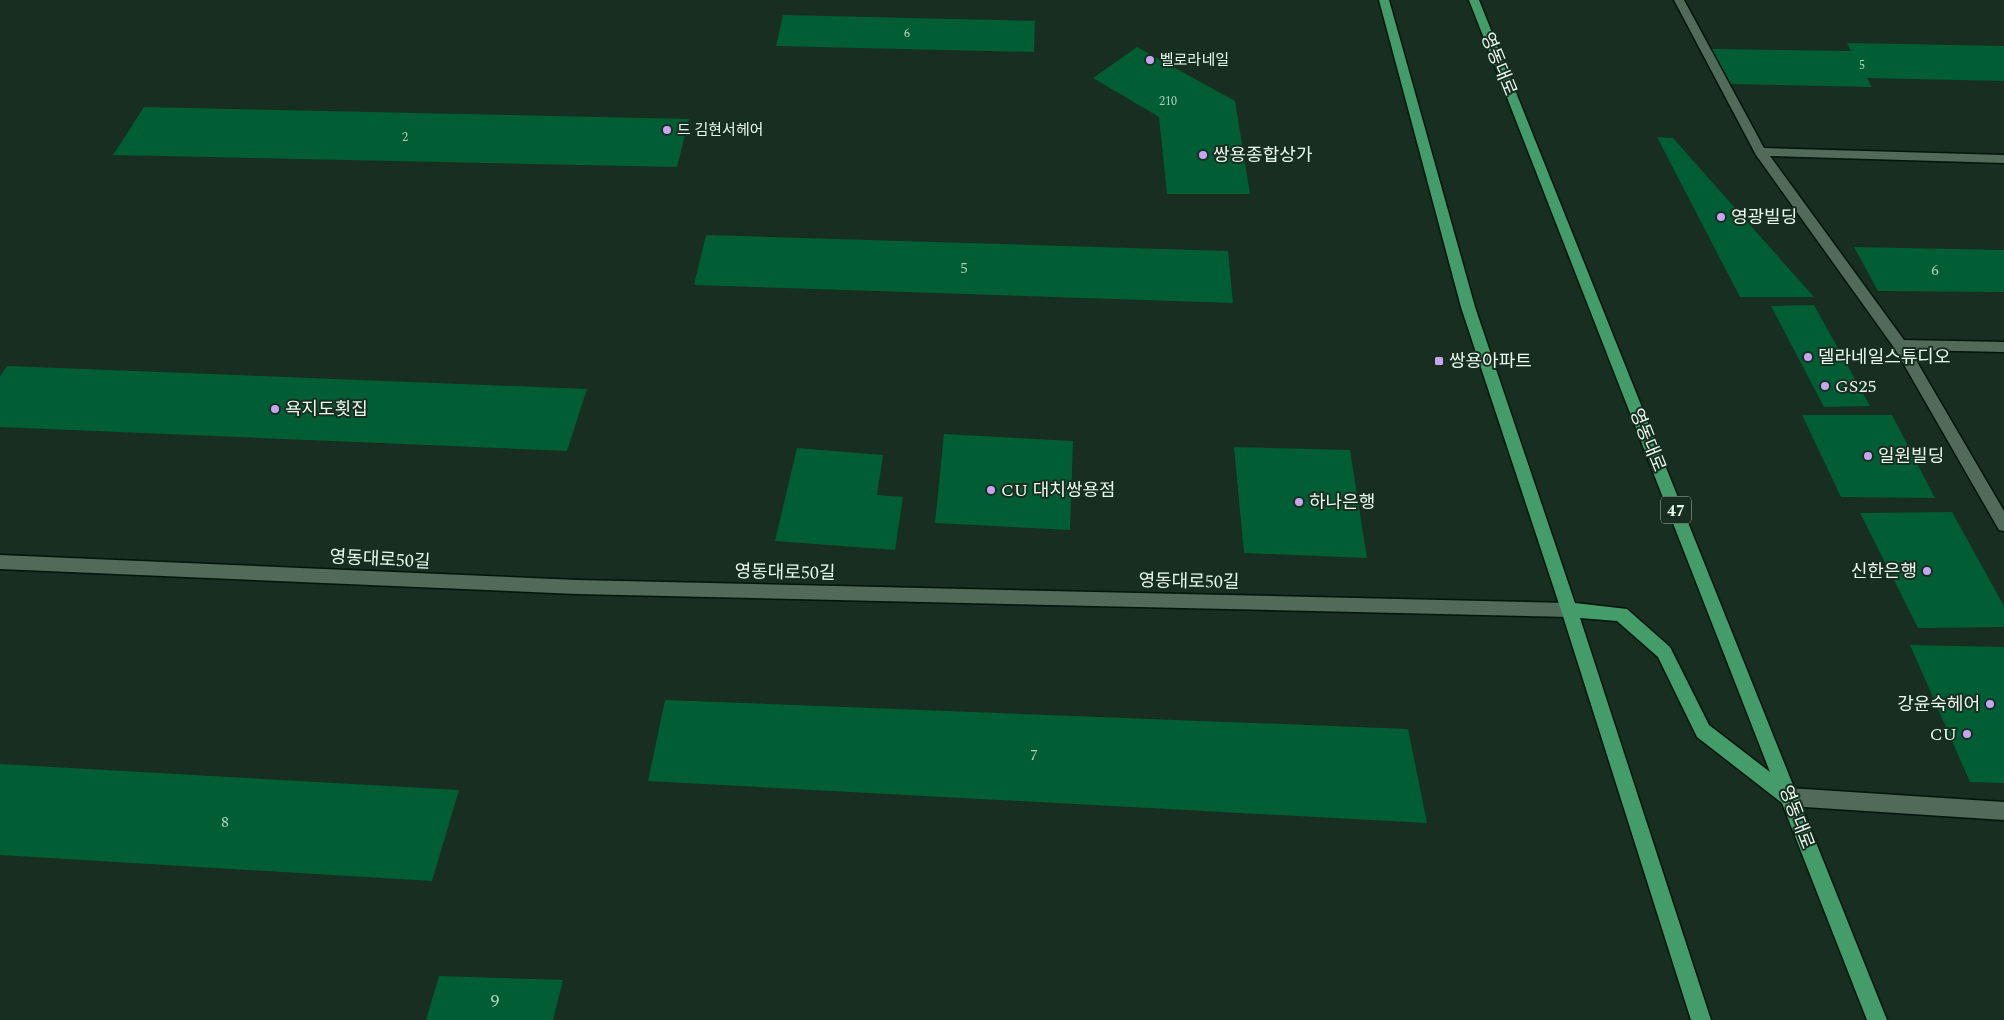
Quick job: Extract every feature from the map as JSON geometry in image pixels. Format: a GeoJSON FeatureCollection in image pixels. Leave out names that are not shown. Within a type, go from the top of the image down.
{"type":"FeatureCollection","features":[{"type":"Feature","properties":{"kind":"main road"},"geometry":{"type":"LineString","coordinates":[[1384,0],[1468,307],[1569,610],[1701,1020]]}},
{"type":"Feature","properties":{"kind":"main road","name":"영동대로"},"geometry":{"type":"LineString","coordinates":[[1474,0],[1877,1020]]}},
{"type":"Feature","properties":{"kind":"main road"},"geometry":{"type":"LineString","coordinates":[[1569,610],[1621,614],[1664,652],[1703,731],[1789,797]]}},
{"type":"Feature","properties":{"kind":"street"},"geometry":{"type":"LineString","coordinates":[[1679,0],[1760,152],[1900,345],[2004,525]]}},
{"type":"Feature","properties":{"kind":"street"},"geometry":{"type":"LineString","coordinates":[[1760,152],[2004,159]]}},
{"type":"Feature","properties":{"kind":"street"},"geometry":{"type":"LineString","coordinates":[[1900,345],[2004,347]]}},
{"type":"Feature","properties":{"kind":"street","name":"영동대로50길"},"geometry":{"type":"LineString","coordinates":[[0,562],[577,587],[1569,610]]}},
{"type":"Feature","properties":{"kind":"street"},"geometry":{"type":"LineString","coordinates":[[1789,797],[2004,811]]}},
{"type":"Feature","properties":{"kind":"building"},"geometry":{"type":"Polygon","coordinates":[[[783,15],[1035,21],[1034,52],[776,46],[783,15]]]}},
{"type":"Feature","properties":{"kind":"building"},"geometry":{"type":"Polygon","coordinates":[[[1847,43],[2004,46],[2004,81],[1867,78],[1872,87],[1729,84],[1712,49],[1851,51],[1847,43]]]}},
{"type":"Feature","properties":{"kind":"building","name":"쌍용종합상가"},"geometry":{"type":"Polygon","coordinates":[[[1137,47],[1235,101],[1250,194],[1167,194],[1159,117],[1093,78],[1137,47]]]}},
{"type":"Feature","properties":{"kind":"building"},"geometry":{"type":"Polygon","coordinates":[[[144,107],[689,119],[677,167],[113,155],[144,107]]]}},
{"type":"Feature","properties":{"kind":"building","name":"영광빌딩"},"geometry":{"type":"Polygon","coordinates":[[[1657,137],[1673,138],[1814,297],[1740,297],[1657,137]]]}},
{"type":"Feature","properties":{"kind":"building"},"geometry":{"type":"Polygon","coordinates":[[[706,235],[1228,251],[1233,303],[694,285],[706,235]]]}},
{"type":"Feature","properties":{"kind":"building"},"geometry":{"type":"Polygon","coordinates":[[[1854,247],[2004,250],[2004,292],[1878,291],[1854,247]]]}},
{"type":"Feature","properties":{"kind":"building"},"geometry":{"type":"Polygon","coordinates":[[[1814,305],[1870,406],[1824,407],[1771,306],[1814,305]]]}},
{"type":"Feature","properties":{"kind":"building"},"geometry":{"type":"Polygon","coordinates":[[[7,366],[587,389],[567,451],[0,427],[0,376],[7,366]]]}},
{"type":"Feature","properties":{"kind":"building","name":"일원빌딩"},"geometry":{"type":"Polygon","coordinates":[[[1802,415],[1892,415],[1935,498],[1841,497],[1802,415]]]}},
{"type":"Feature","properties":{"kind":"building"},"geometry":{"type":"Polygon","coordinates":[[[944,434],[1073,441],[1070,530],[935,523],[944,434]]]}},
{"type":"Feature","properties":{"kind":"building","name":"하나은행"},"geometry":{"type":"Polygon","coordinates":[[[1234,447],[1350,450],[1367,558],[1244,553],[1234,447]]]}},
{"type":"Feature","properties":{"kind":"building"},"geometry":{"type":"Polygon","coordinates":[[[797,448],[883,455],[877,495],[903,497],[895,550],[775,541],[797,448]]]}},
{"type":"Feature","properties":{"kind":"building"},"geometry":{"type":"Polygon","coordinates":[[[1952,512],[2004,606],[2004,627],[1918,628],[1860,513],[1952,512]]]}},
{"type":"Feature","properties":{"kind":"building"},"geometry":{"type":"Polygon","coordinates":[[[1910,645],[2004,647],[2004,783],[1970,782],[1910,645]]]}},
{"type":"Feature","properties":{"kind":"building"},"geometry":{"type":"Polygon","coordinates":[[[665,700],[1408,729],[1427,823],[648,781],[665,700]]]}},
{"type":"Feature","properties":{"kind":"building"},"geometry":{"type":"Polygon","coordinates":[[[0,764],[459,790],[432,881],[0,855],[0,764]]]}},
{"type":"Feature","properties":{"kind":"building"},"geometry":{"type":"Polygon","coordinates":[[[439,976],[563,980],[553,1020],[426,1020],[439,976]]]}},
{"type":"Feature","properties":{"kind":"place","name":"벨로라네일"},"geometry":{"type":"Point","coordinates":[1150,60]}},
{"type":"Feature","properties":{"kind":"place","name":"드 김현서헤어"},"geometry":{"type":"Point","coordinates":[667,130]}},
{"type":"Feature","properties":{"kind":"place","name":"쌍용종합상가"},"geometry":{"type":"Point","coordinates":[1203,155]}},
{"type":"Feature","properties":{"kind":"place","name":"영광빌딩"},"geometry":{"type":"Point","coordinates":[1721,217]}},
{"type":"Feature","properties":{"kind":"place","name":"델라네일스튜디오"},"geometry":{"type":"Point","coordinates":[1808,357]}},
{"type":"Feature","properties":{"kind":"place","name":"쌍용아파트"},"geometry":{"type":"Point","coordinates":[1439,361]}},
{"type":"Feature","properties":{"kind":"place","name":"GS25"},"geometry":{"type":"Point","coordinates":[1825,386]}},
{"type":"Feature","properties":{"kind":"place","name":"욕지도횟집"},"geometry":{"type":"Point","coordinates":[275,409]}},
{"type":"Feature","properties":{"kind":"place","name":"일원빌딩"},"geometry":{"type":"Point","coordinates":[1868,456]}},
{"type":"Feature","properties":{"kind":"place","name":"CU 대치쌍용점"},"geometry":{"type":"Point","coordinates":[991,490]}},
{"type":"Feature","properties":{"kind":"place","name":"하나은행"},"geometry":{"type":"Point","coordinates":[1299,502]}},
{"type":"Feature","properties":{"kind":"place","name":"신한은행"},"geometry":{"type":"Point","coordinates":[1927,571]}},
{"type":"Feature","properties":{"kind":"place","name":"강윤숙헤어"},"geometry":{"type":"Point","coordinates":[1990,704]}},
{"type":"Feature","properties":{"kind":"place","name":"CU"},"geometry":{"type":"Point","coordinates":[1967,734]}}]}
